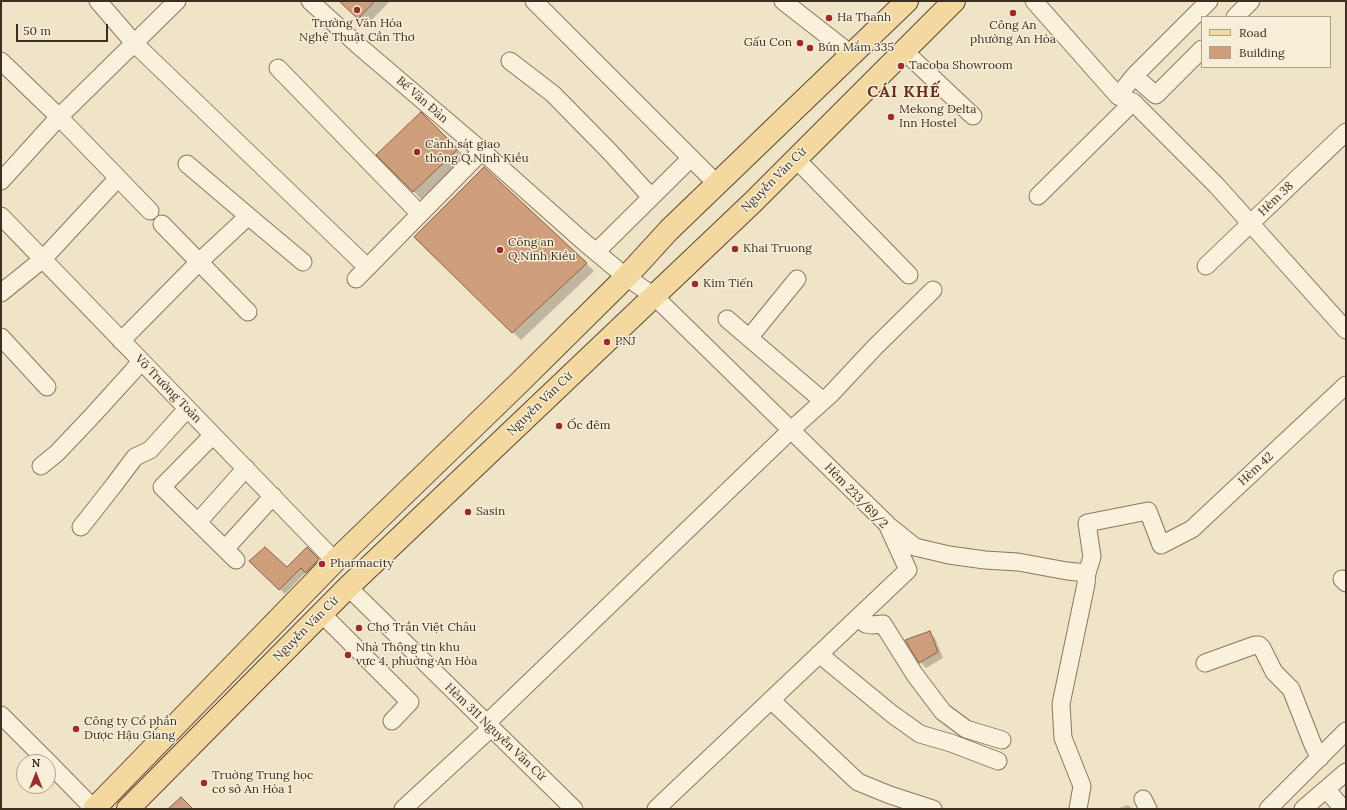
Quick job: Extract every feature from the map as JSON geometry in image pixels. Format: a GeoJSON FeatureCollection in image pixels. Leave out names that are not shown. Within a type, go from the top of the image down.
{"type":"FeatureCollection","features":[{"type":"Feature","properties":{"kind":"main road"},"geometry":{"type":"LineString","coordinates":[[94,809],[335,561],[513,389],[626,277],[669,230],[907,1]]}},
{"type":"Feature","properties":{"kind":"main road","name":"Nguyễn Văn Cừ"},"geometry":{"type":"LineString","coordinates":[[128,809],[321,613],[753,202],[954,1]]}},
{"type":"Feature","properties":{"kind":"main road"},"geometry":{"type":"LineString","coordinates":[[335,561],[352,583]]}},
{"type":"Feature","properties":{"kind":"street"},"geometry":{"type":"LineString","coordinates":[[98,1],[134,43],[367,267]]}},
{"type":"Feature","properties":{"kind":"street"},"geometry":{"type":"LineString","coordinates":[[1,181],[59,117],[177,1]]}},
{"type":"Feature","properties":{"kind":"street","name":"Bế Văn Đàn"},"geometry":{"type":"LineString","coordinates":[[310,1],[359,46],[626,277]]}},
{"type":"Feature","properties":{"kind":"street"},"geometry":{"type":"LineString","coordinates":[[534,1],[717,184]]}},
{"type":"Feature","properties":{"kind":"street"},"geometry":{"type":"LineString","coordinates":[[783,1],[852,55]]}},
{"type":"Feature","properties":{"kind":"street"},"geometry":{"type":"LineString","coordinates":[[1034,1],[1126,99],[1217,186],[1346,330]]}},
{"type":"Feature","properties":{"kind":"street"},"geometry":{"type":"LineString","coordinates":[[1038,196],[1126,99],[1134,76],[1209,1]]}},
{"type":"Feature","properties":{"kind":"street"},"geometry":{"type":"LineString","coordinates":[[1236,16],[1251,1]]}},
{"type":"Feature","properties":{"kind":"street"},"geometry":{"type":"LineString","coordinates":[[1134,76],[1156,95],[1201,50]]}},
{"type":"Feature","properties":{"kind":"street"},"geometry":{"type":"LineString","coordinates":[[904,51],[973,116]]}},
{"type":"Feature","properties":{"kind":"street"},"geometry":{"type":"LineString","coordinates":[[1,61],[59,117],[150,211]]}},
{"type":"Feature","properties":{"kind":"street"},"geometry":{"type":"LineString","coordinates":[[510,61],[553,94],[610,152],[651,197]]}},
{"type":"Feature","properties":{"kind":"street"},"geometry":{"type":"LineString","coordinates":[[278,68],[420,214]]}},
{"type":"Feature","properties":{"kind":"street","name":"Hèm 38"},"geometry":{"type":"LineString","coordinates":[[1206,266],[1346,132]]}},
{"type":"Feature","properties":{"kind":"street"},"geometry":{"type":"LineString","coordinates":[[356,279],[482,151]]}},
{"type":"Feature","properties":{"kind":"street"},"geometry":{"type":"LineString","coordinates":[[596,252],[691,158]]}},
{"type":"Feature","properties":{"kind":"street"},"geometry":{"type":"LineString","coordinates":[[796,160],[909,275]]}},
{"type":"Feature","properties":{"kind":"street"},"geometry":{"type":"LineString","coordinates":[[187,164],[303,262]]}},
{"type":"Feature","properties":{"kind":"street"},"geometry":{"type":"LineString","coordinates":[[1,293],[43,259],[118,178]]}},
{"type":"Feature","properties":{"kind":"street"},"geometry":{"type":"LineString","coordinates":[[121,341],[199,262],[243,221],[247,215]]}},
{"type":"Feature","properties":{"kind":"street","name":"Võ Trường Toản"},"geometry":{"type":"LineString","coordinates":[[1,216],[335,561]]}},
{"type":"Feature","properties":{"kind":"street"},"geometry":{"type":"LineString","coordinates":[[162,224],[248,312]]}},
{"type":"Feature","properties":{"kind":"street","name":"Hẻm 233/69/2"},"geometry":{"type":"LineString","coordinates":[[626,277],[654,296],[887,524],[908,570],[656,809]]}},
{"type":"Feature","properties":{"kind":"street"},"geometry":{"type":"LineString","coordinates":[[749,338],[797,278]]}},
{"type":"Feature","properties":{"kind":"street"},"geometry":{"type":"LineString","coordinates":[[403,809],[791,430],[823,401],[933,290]]}},
{"type":"Feature","properties":{"kind":"street"},"geometry":{"type":"LineString","coordinates":[[727,319],[823,401]]}},
{"type":"Feature","properties":{"kind":"street"},"geometry":{"type":"LineString","coordinates":[[1,337],[47,387]]}},
{"type":"Feature","properties":{"kind":"street"},"geometry":{"type":"LineString","coordinates":[[41,466],[57,453],[93,415],[140,361]]}},
{"type":"Feature","properties":{"kind":"street","name":"Hèm 42"},"geometry":{"type":"LineString","coordinates":[[1086,573],[1092,557],[1087,523],[1148,511],[1161,545],[1192,529],[1346,385]]}},
{"type":"Feature","properties":{"kind":"street"},"geometry":{"type":"LineString","coordinates":[[81,527],[135,456],[150,450],[188,409]]}},
{"type":"Feature","properties":{"kind":"street"},"geometry":{"type":"LineString","coordinates":[[213,435],[162,487],[230,555],[273,496]]}},
{"type":"Feature","properties":{"kind":"street"},"geometry":{"type":"LineString","coordinates":[[198,522],[246,468]]}},
{"type":"Feature","properties":{"kind":"street"},"geometry":{"type":"LineString","coordinates":[[887,524],[915,547],[985,560],[1018,562],[1086,573],[1086,584],[1061,704],[1063,738],[1082,786],[1078,809]]}},
{"type":"Feature","properties":{"kind":"street","name":"Hẻm 311 Nguyễn Văn Cừ"},"geometry":{"type":"LineString","coordinates":[[352,583],[488,726],[574,809]]}},
{"type":"Feature","properties":{"kind":"street"},"geometry":{"type":"LineString","coordinates":[[321,613],[410,702],[392,721]]}},
{"type":"Feature","properties":{"kind":"street"},"geometry":{"type":"LineString","coordinates":[[858,617],[866,624],[883,624],[915,675],[943,712],[966,730],[1002,740]]}},
{"type":"Feature","properties":{"kind":"street"},"geometry":{"type":"LineString","coordinates":[[1205,663],[1255,645],[1259,645],[1262,648],[1274,672],[1291,689],[1318,759],[1336,782],[1343,809]]}},
{"type":"Feature","properties":{"kind":"street"},"geometry":{"type":"LineString","coordinates":[[819,654],[892,714],[920,734],[951,743],[998,761]]}},
{"type":"Feature","properties":{"kind":"street"},"geometry":{"type":"LineString","coordinates":[[771,700],[858,782],[890,795],[933,809]]}},
{"type":"Feature","properties":{"kind":"street"},"geometry":{"type":"LineString","coordinates":[[1,715],[40,754]]}},
{"type":"Feature","properties":{"kind":"street"},"geometry":{"type":"LineString","coordinates":[[1268,809],[1346,731]]}},
{"type":"Feature","properties":{"kind":"street"},"geometry":{"type":"LineString","coordinates":[[56,770],[94,809]]}},
{"type":"Feature","properties":{"kind":"street"},"geometry":{"type":"LineString","coordinates":[[1303,809],[1336,782]]}},
{"type":"Feature","properties":{"kind":"building","name":"Trường Văn Hóa Nghệ Thuật Cần Thơ"},"geometry":{"type":"Polygon","coordinates":[[[339,1],[375,1],[358,19],[339,1]]]}},
{"type":"Feature","properties":{"kind":"building","name":"Cảnh sát giao thông Q.Ninh Kiều"},"geometry":{"type":"Polygon","coordinates":[[[421,112],[458,149],[413,192],[376,155],[421,112]]]}},
{"type":"Feature","properties":{"kind":"building","name":"Công an Q.Ninh Kiều"},"geometry":{"type":"Polygon","coordinates":[[[484,167],[587,263],[512,333],[414,237],[484,167]]]}},
{"type":"Feature","properties":{"kind":"building"},"geometry":{"type":"Polygon","coordinates":[[[265,547],[287,567],[307,547],[319,559],[305,573],[301,568],[279,590],[249,561],[265,547]]]}},
{"type":"Feature","properties":{"kind":"building"},"geometry":{"type":"Polygon","coordinates":[[[930,631],[938,652],[919,663],[905,640],[930,631]]]}},
{"type":"Feature","properties":{"kind":"building"},"geometry":{"type":"Polygon","coordinates":[[[181,797],[193,809],[168,809],[181,797]]]}},
{"type":"Feature","properties":{"kind":"place","name":"Trường Văn Hóa Nghệ Thuật Cần Thơ"},"geometry":{"type":"Point","coordinates":[357,10]}},
{"type":"Feature","properties":{"kind":"place","name":"Công An phường An Hòa"},"geometry":{"type":"Point","coordinates":[1013,13]}},
{"type":"Feature","properties":{"kind":"place","name":"Ha Thanh"},"geometry":{"type":"Point","coordinates":[829,18]}},
{"type":"Feature","properties":{"kind":"place","name":"Gấu Con"},"geometry":{"type":"Point","coordinates":[800,43]}},
{"type":"Feature","properties":{"kind":"place","name":"Bún Mắm 335"},"geometry":{"type":"Point","coordinates":[810,48]}},
{"type":"Feature","properties":{"kind":"place","name":"Tacoba Showroom"},"geometry":{"type":"Point","coordinates":[901,66]}},
{"type":"Feature","properties":{"kind":"place","name":"Mekong Delta Inn Hostel"},"geometry":{"type":"Point","coordinates":[891,117]}},
{"type":"Feature","properties":{"kind":"place","name":"Cảnh sát giao thông Q.Ninh Kiều"},"geometry":{"type":"Point","coordinates":[417,152]}},
{"type":"Feature","properties":{"kind":"place","name":"Khai Truong"},"geometry":{"type":"Point","coordinates":[735,249]}},
{"type":"Feature","properties":{"kind":"place","name":"Công an Q.Ninh Kiều"},"geometry":{"type":"Point","coordinates":[500,250]}},
{"type":"Feature","properties":{"kind":"place","name":"Kim Tiến"},"geometry":{"type":"Point","coordinates":[695,284]}},
{"type":"Feature","properties":{"kind":"place","name":"PNJ"},"geometry":{"type":"Point","coordinates":[607,342]}},
{"type":"Feature","properties":{"kind":"place","name":"Ốc đêm"},"geometry":{"type":"Point","coordinates":[559,426]}},
{"type":"Feature","properties":{"kind":"place","name":"Sasin"},"geometry":{"type":"Point","coordinates":[468,512]}},
{"type":"Feature","properties":{"kind":"place","name":"Pharmacity"},"geometry":{"type":"Point","coordinates":[322,564]}},
{"type":"Feature","properties":{"kind":"place","name":"Chợ Trần Việt Châu"},"geometry":{"type":"Point","coordinates":[359,628]}},
{"type":"Feature","properties":{"kind":"place","name":"Nhà Thông tin khu vực 4, phuờng An Hòa"},"geometry":{"type":"Point","coordinates":[348,655]}},
{"type":"Feature","properties":{"kind":"place","name":"Công ty Cổ phần Dược Hậu Giang"},"geometry":{"type":"Point","coordinates":[76,729]}},
{"type":"Feature","properties":{"kind":"place","name":"Truờng Trung học cơ sở An Hòa 1"},"geometry":{"type":"Point","coordinates":[204,783]}},
{"type":"Feature","properties":{"kind":"district","name":"CÁI KHẾ"},"geometry":{"type":"Point","coordinates":[904,92]}}]}
